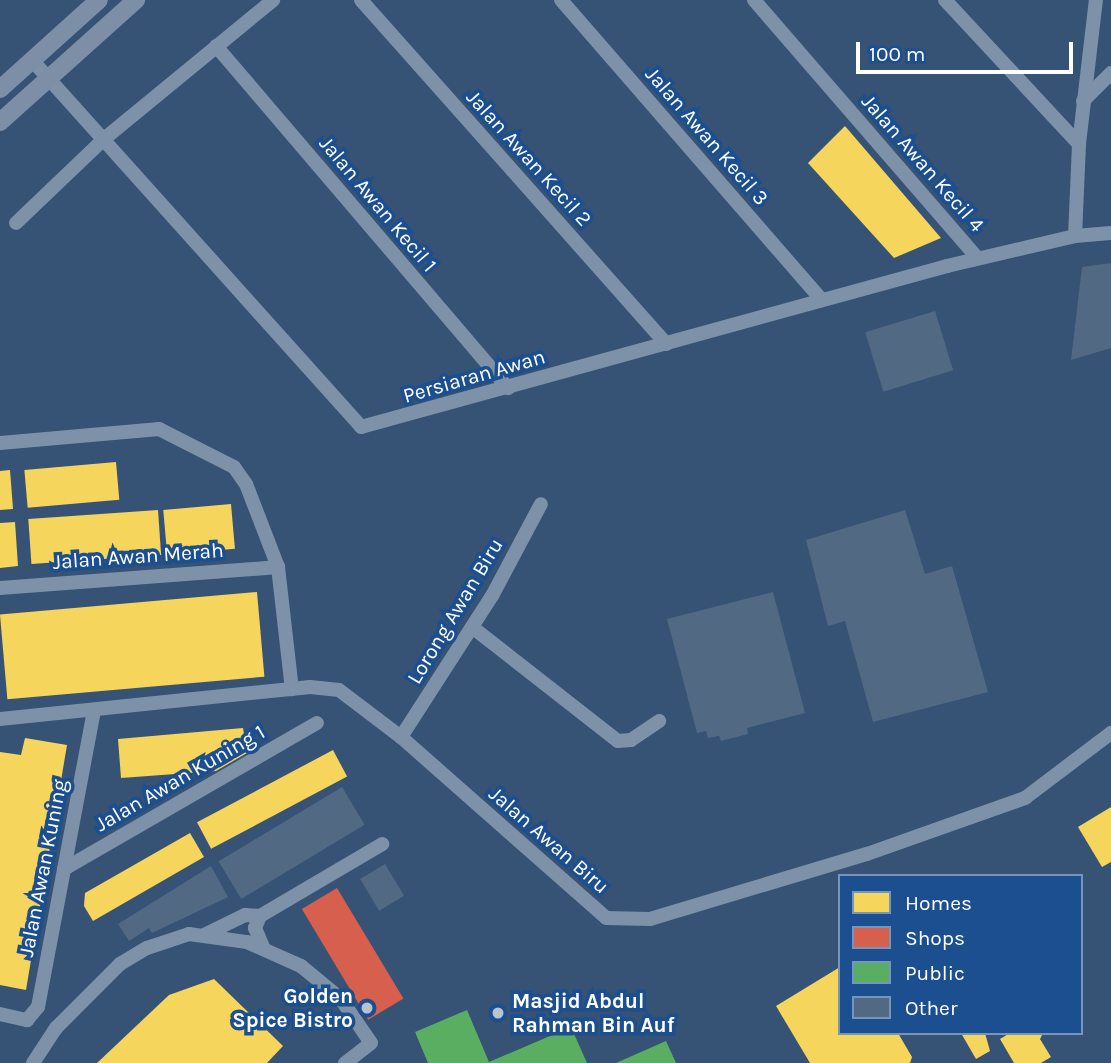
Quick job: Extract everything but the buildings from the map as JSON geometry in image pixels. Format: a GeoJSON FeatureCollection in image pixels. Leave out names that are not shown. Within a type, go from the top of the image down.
{"type":"FeatureCollection","features":[{"type":"Feature","properties":{"kind":"main road"},"geometry":{"type":"LineString","coordinates":[[0,89],[99,0]]}},
{"type":"Feature","properties":{"kind":"main road"},"geometry":{"type":"LineString","coordinates":[[0,122],[136,0]]}},
{"type":"Feature","properties":{"kind":"street"},"geometry":{"type":"LineString","coordinates":[[16,223],[104,139],[273,0]]}},
{"type":"Feature","properties":{"kind":"street","name":"Jalan Awan Kecil 2"},"geometry":{"type":"LineString","coordinates":[[361,0],[666,344]]}},
{"type":"Feature","properties":{"kind":"street","name":"Jalan Awan Kecil 3"},"geometry":{"type":"LineString","coordinates":[[561,0],[821,299]]}},
{"type":"Feature","properties":{"kind":"street","name":"Jalan Awan Kecil 4"},"geometry":{"type":"LineString","coordinates":[[754,0],[978,259]]}},
{"type":"Feature","properties":{"kind":"street"},"geometry":{"type":"LineString","coordinates":[[945,0],[1079,144]]}},
{"type":"Feature","properties":{"kind":"street"},"geometry":{"type":"LineString","coordinates":[[1075,236],[1079,144],[1096,0]]}},
{"type":"Feature","properties":{"kind":"street","name":"Jalan Awan Kecil 1"},"geometry":{"type":"LineString","coordinates":[[216,46],[508,388]]}},
{"type":"Feature","properties":{"kind":"street","name":"Persiaran Awan"},"geometry":{"type":"LineString","coordinates":[[32,60],[357,425],[370,427],[821,299],[978,259],[1075,236],[1111,233]]}},
{"type":"Feature","properties":{"kind":"street"},"geometry":{"type":"LineString","coordinates":[[1083,101],[1111,73]]}},
{"type":"Feature","properties":{"kind":"street"},"geometry":{"type":"LineString","coordinates":[[0,443],[159,429],[234,467],[246,484],[278,567],[292,689]]}},
{"type":"Feature","properties":{"kind":"street","name":"Lorong Awan Biru"},"geometry":{"type":"LineString","coordinates":[[401,737],[472,627],[541,504]]}},
{"type":"Feature","properties":{"kind":"street","name":"Jalan Awan Merah"},"geometry":{"type":"LineString","coordinates":[[0,588],[278,567]]}},
{"type":"Feature","properties":{"kind":"street"},"geometry":{"type":"LineString","coordinates":[[472,627],[618,741],[631,740],[659,721]]}},
{"type":"Feature","properties":{"kind":"street","name":"Jalan Awan Biru"},"geometry":{"type":"LineString","coordinates":[[0,719],[292,689],[342,691],[401,737],[606,918],[650,919],[867,854],[1025,798],[1111,733]]}},
{"type":"Feature","properties":{"kind":"street","name":"Jalan Awan Kuning"},"geometry":{"type":"LineString","coordinates":[[0,1014],[18,1021],[34,1016],[38,1007],[94,711]]}},
{"type":"Feature","properties":{"kind":"street","name":"Jalan Awan Kuning 1"},"geometry":{"type":"LineString","coordinates":[[64,869],[317,723]]}},
{"type":"Feature","properties":{"kind":"street"},"geometry":{"type":"LineString","coordinates":[[204,935],[245,915],[260,916],[382,844]]}},
{"type":"Feature","properties":{"kind":"street"},"geometry":{"type":"LineString","coordinates":[[260,916],[255,928],[264,949]]}},
{"type":"Feature","properties":{"kind":"street"},"geometry":{"type":"LineString","coordinates":[[33,1063],[56,1028],[120,964],[171,938],[204,935],[264,949],[301,966],[341,999],[371,1043],[345,1063]]}},
{"type":"Feature","properties":{"kind":"place","name":"Golden Spice Bistro"},"geometry":{"type":"Point","coordinates":[367,1008]}},
{"type":"Feature","properties":{"kind":"place","name":"Masjid Abdul Rahman Bin Auf"},"geometry":{"type":"Point","coordinates":[498,1013]}}]}
